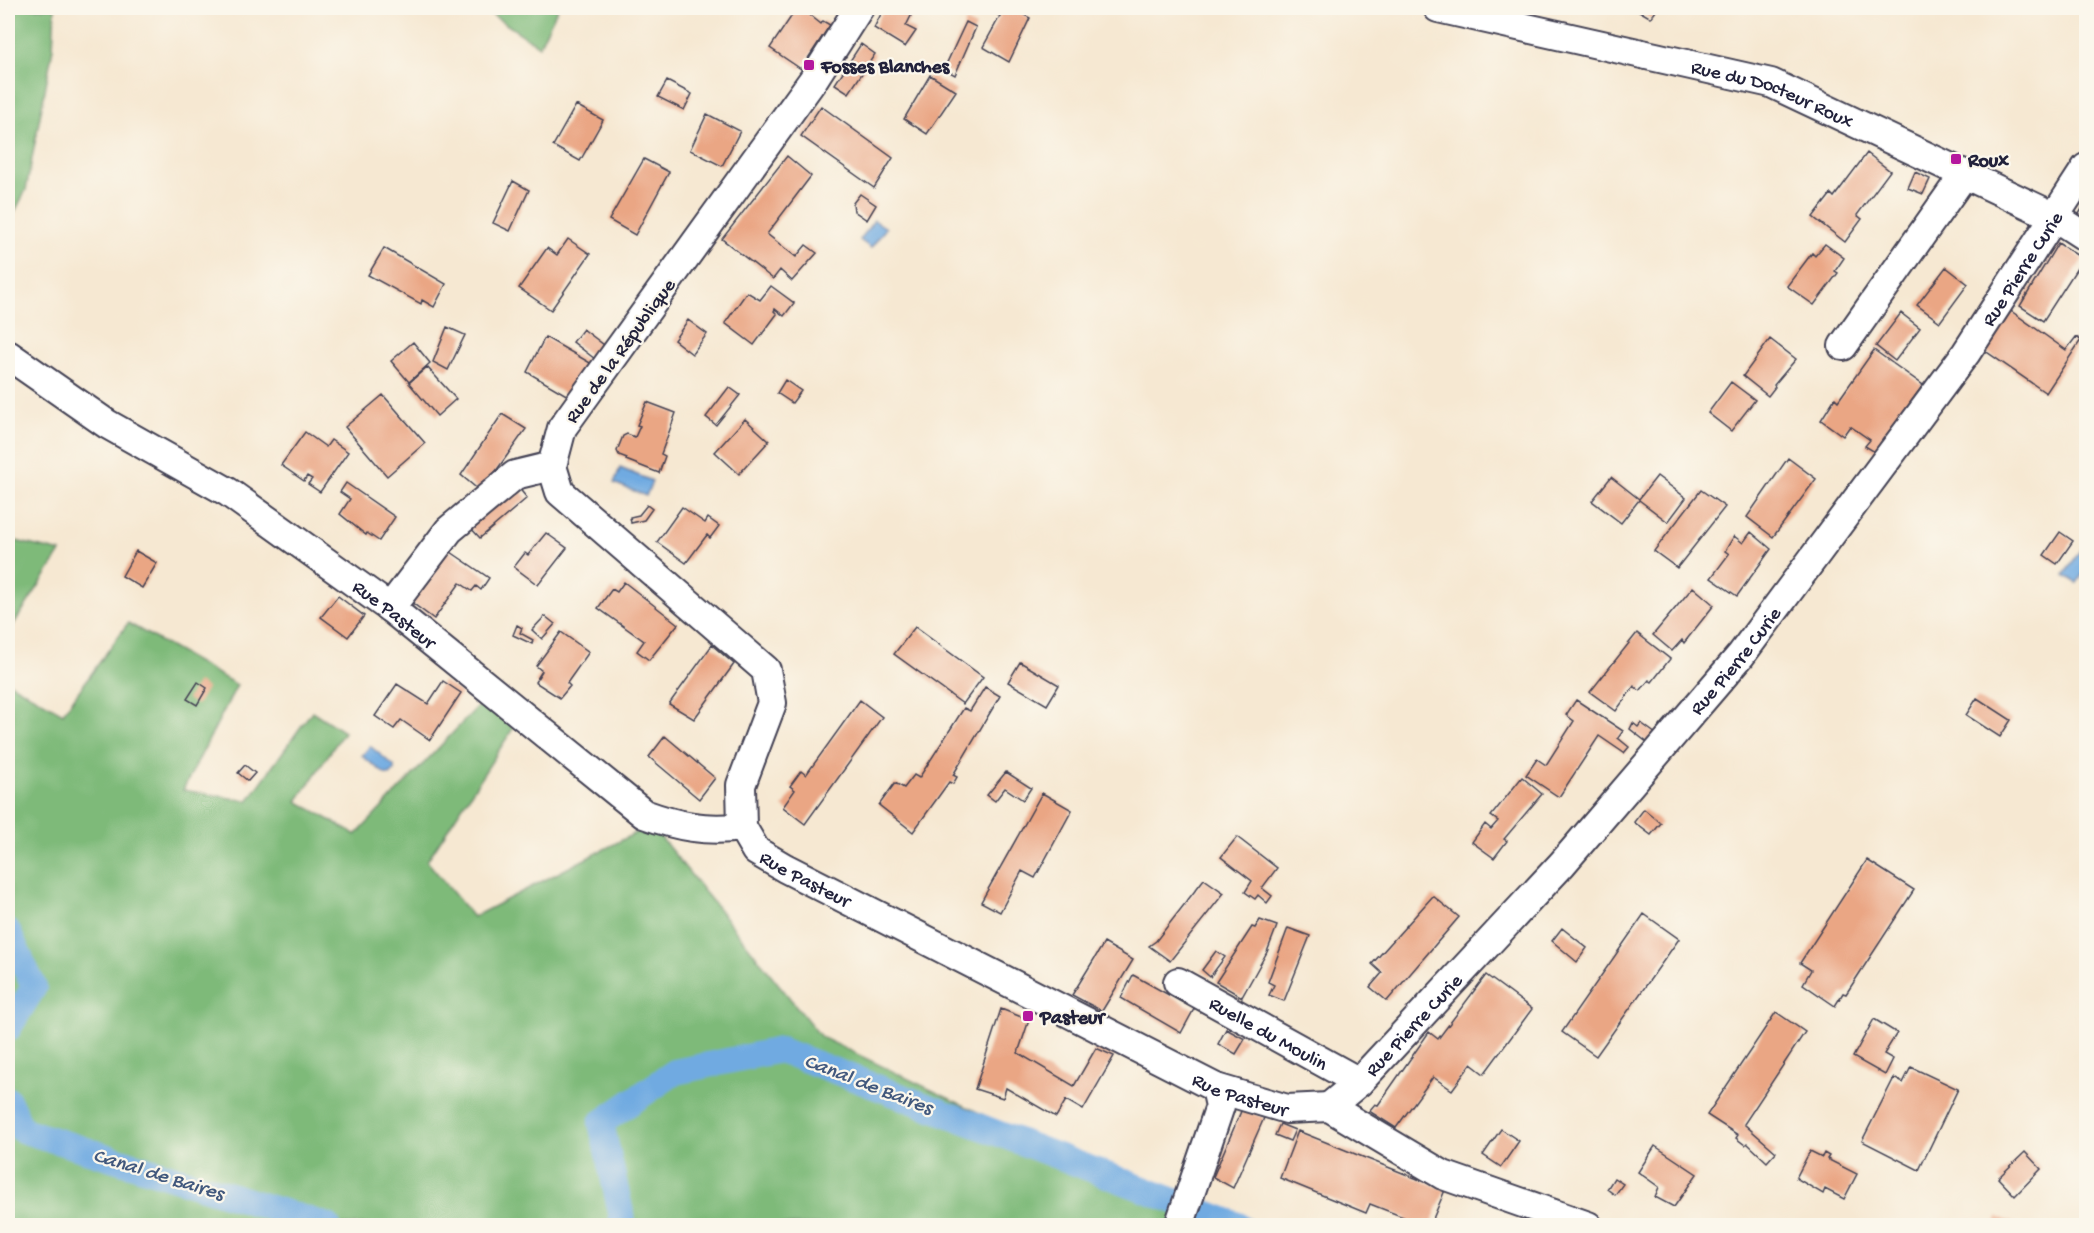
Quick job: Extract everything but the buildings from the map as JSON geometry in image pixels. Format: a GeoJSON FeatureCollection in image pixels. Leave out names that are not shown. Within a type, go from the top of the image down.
{"type":"FeatureCollection","features":[{"type":"Feature","properties":{"kind":"street","name":"Rue de la République"},"geometry":{"type":"LineString","coordinates":[[552,466],[562,428],[813,80],[858,8]]}},
{"type":"Feature","properties":{"kind":"street","name":"Rue du Docteur Roux"},"geometry":{"type":"LineString","coordinates":[[1438,8],[1771,83],[1963,176],[2055,217],[2086,237]]}},
{"type":"Feature","properties":{"kind":"street","name":"Rue Pierre Curie"},"geometry":{"type":"LineString","coordinates":[[1329,1107],[1359,1082],[1562,864],[1742,655],[1966,353],[2086,168]]}},
{"type":"Feature","properties":{"kind":"street"},"geometry":{"type":"LineString","coordinates":[[1843,346],[1963,176]]}},
{"type":"Feature","properties":{"kind":"street","name":"Rue Pasteur"},"geometry":{"type":"LineString","coordinates":[[8,355],[107,424],[228,492],[390,608],[644,814],[678,826],[717,831],[742,827],[756,850],[785,868],[1216,1088],[1287,1109],[1329,1107]]}},
{"type":"Feature","properties":{"kind":"street"},"geometry":{"type":"LineString","coordinates":[[390,608],[449,530],[515,475],[552,466],[560,492],[766,670],[772,703],[741,785],[742,827]]}},
{"type":"Feature","properties":{"kind":"street","name":"Ruelle du Moulin"},"geometry":{"type":"LineString","coordinates":[[1178,982],[1359,1082]]}},
{"type":"Feature","properties":{"kind":"street"},"geometry":{"type":"LineString","coordinates":[[1179,1226],[1220,1106],[1216,1088]]}},
{"type":"Feature","properties":{"kind":"street"},"geometry":{"type":"LineString","coordinates":[[1329,1107],[1443,1175],[1588,1226]]}},
{"type":"Feature","properties":{"kind":"green space"},"geometry":{"type":"Polygon","coordinates":[[[8,8],[55,8],[53,48],[26,190],[8,225],[8,8]]]}},
{"type":"Feature","properties":{"kind":"green space"},"geometry":{"type":"Polygon","coordinates":[[[482,8],[558,8],[539,46],[482,8]]]}},
{"type":"Feature","properties":{"kind":"green space"},"geometry":{"type":"Polygon","coordinates":[[[8,539],[61,552],[8,633],[8,539]]]}},
{"type":"Feature","properties":{"kind":"green space"},"geometry":{"type":"Polygon","coordinates":[[[128,623],[237,685],[183,790],[248,801],[312,711],[344,732],[297,801],[356,835],[481,703],[514,727],[427,861],[473,917],[651,825],[821,1037],[1190,1214],[1190,1225],[8,1225],[8,682],[63,713],[128,623]]]}},
{"type":"Feature","properties":{"kind":"water"},"geometry":{"type":"Polygon","coordinates":[[[874,220],[886,228],[871,248],[860,240],[874,220]]]}},
{"type":"Feature","properties":{"kind":"water"},"geometry":{"type":"Polygon","coordinates":[[[620,468],[652,481],[646,496],[614,483],[620,468]]]}},
{"type":"Feature","properties":{"kind":"water"},"geometry":{"type":"Polygon","coordinates":[[[2081,549],[2086,552],[2086,569],[2077,583],[2064,575],[2081,549]]]}},
{"type":"Feature","properties":{"kind":"water"},"geometry":{"type":"Polygon","coordinates":[[[370,746],[394,766],[394,771],[390,775],[385,774],[362,756],[370,746]]]}},
{"type":"Feature","properties":{"kind":"waterway","name":"Canal de Baires"},"geometry":{"type":"LineString","coordinates":[[8,932],[34,987],[8,1029]]}},
{"type":"Feature","properties":{"kind":"waterway","name":"Canal de Baires"},"geometry":{"type":"LineString","coordinates":[[624,1226],[601,1123],[675,1072],[780,1050],[1240,1226]]}},
{"type":"Feature","properties":{"kind":"waterway","name":"Canal de Baires"},"geometry":{"type":"LineString","coordinates":[[8,1100],[22,1130],[328,1226]]}},
{"type":"Feature","properties":{"kind":"place","name":"Fosses Blanches"},"geometry":{"type":"Point","coordinates":[809,65]}},
{"type":"Feature","properties":{"kind":"place","name":"Roux"},"geometry":{"type":"Point","coordinates":[1956,159]}},
{"type":"Feature","properties":{"kind":"place","name":"Pasteur"},"geometry":{"type":"Point","coordinates":[1028,1016]}}]}
